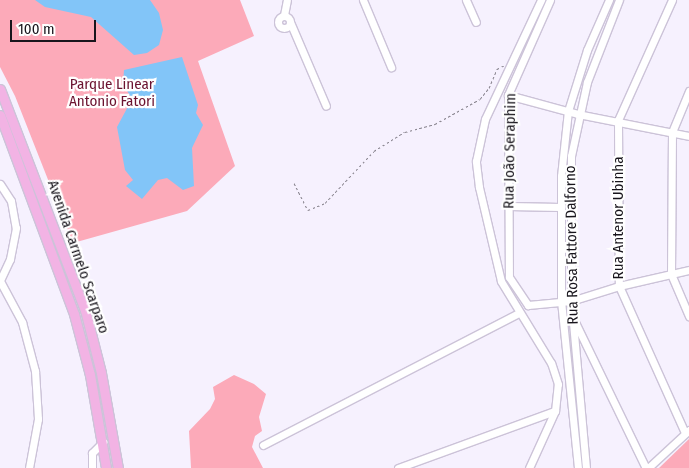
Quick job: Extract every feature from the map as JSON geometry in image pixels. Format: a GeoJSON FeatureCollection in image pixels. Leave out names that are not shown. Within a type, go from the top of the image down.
{"type":"FeatureCollection","features":[{"type":"Feature","properties":{"kind":"main road","name":"Avenida Carmelo Scarparo"},"geometry":{"type":"LineString","coordinates":[[0,89],[85,310],[101,373],[118,468]]}},
{"type":"Feature","properties":{"kind":"main road","name":"Avenida Carmelo Scarparo"},"geometry":{"type":"LineString","coordinates":[[0,115],[74,314],[103,442],[106,468]]}},
{"type":"Feature","properties":{"kind":"street"},"geometry":{"type":"LineString","coordinates":[[287,0],[284,15],[278,20],[279,26],[285,28],[290,22]]}},
{"type":"Feature","properties":{"kind":"street"},"geometry":{"type":"LineString","coordinates":[[363,0],[391,67]]}},
{"type":"Feature","properties":{"kind":"street"},"geometry":{"type":"LineString","coordinates":[[466,0],[476,22]]}},
{"type":"Feature","properties":{"kind":"street"},"geometry":{"type":"LineString","coordinates":[[529,468],[555,411],[557,377],[501,281],[479,187],[476,161],[485,119],[541,0]]}},
{"type":"Feature","properties":{"kind":"street","name":"Rua João Seraphim"},"geometry":{"type":"LineString","coordinates":[[550,0],[508,95],[509,277],[528,305],[561,302]]}},
{"type":"Feature","properties":{"kind":"street","name":"Rua Rosa Fattore Dalforno"},"geometry":{"type":"LineString","coordinates":[[586,468],[561,302],[560,207],[568,111],[588,50],[609,0]]}},
{"type":"Feature","properties":{"kind":"street","name":"Rua Rosa Fattore Dalforno"},"geometry":{"type":"LineString","coordinates":[[578,468],[573,378],[570,187],[578,114],[599,45],[619,0]]}},
{"type":"Feature","properties":{"kind":"street","name":"Rua Antenor Ubinha"},"geometry":{"type":"LineString","coordinates":[[672,0],[618,120],[619,286],[687,431]]}},
{"type":"Feature","properties":{"kind":"street"},"geometry":{"type":"LineString","coordinates":[[284,15],[290,22],[326,106]]}},
{"type":"Feature","properties":{"kind":"street"},"geometry":{"type":"LineString","coordinates":[[689,91],[672,132],[671,274],[689,316]]}},
{"type":"Feature","properties":{"kind":"street"},"geometry":{"type":"LineString","coordinates":[[508,95],[578,114],[618,120],[689,136]]}},
{"type":"Feature","properties":{"kind":"street"},"geometry":{"type":"LineString","coordinates":[[0,184],[11,201],[16,228],[10,259],[0,281],[22,322],[36,371],[38,419],[29,468]]}},
{"type":"Feature","properties":{"kind":"street"},"geometry":{"type":"LineString","coordinates":[[509,206],[560,207]]}},
{"type":"Feature","properties":{"kind":"street"},"geometry":{"type":"LineString","coordinates":[[561,302],[689,270]]}},
{"type":"Feature","properties":{"kind":"street"},"geometry":{"type":"LineString","coordinates":[[263,445],[519,313]]}},
{"type":"Feature","properties":{"kind":"street"},"geometry":{"type":"LineString","coordinates":[[572,315],[647,468],[687,431]]}},
{"type":"Feature","properties":{"kind":"street"},"geometry":{"type":"LineString","coordinates":[[398,468],[555,411]]}},
{"type":"Feature","properties":{"kind":"street"},"geometry":{"type":"LineString","coordinates":[[92,468],[92,453],[103,442]]}},
{"type":"Feature","properties":{"kind":"path"},"geometry":{"type":"LineString","coordinates":[[294,183],[308,210],[325,204],[374,152],[405,132],[435,124],[480,98],[489,88],[502,65],[510,65]]}},
{"type":"Feature","properties":{"kind":"green space","name":"Parque Linear Antonio Fatori"},"geometry":{"type":"Polygon","coordinates":[[[0,0],[240,0],[254,36],[198,61],[235,166],[187,211],[73,243],[15,96],[0,67],[0,0]]]}},
{"type":"Feature","properties":{"kind":"green space"},"geometry":{"type":"Polygon","coordinates":[[[234,375],[254,384],[266,394],[259,417],[262,431],[255,436],[252,447],[263,468],[191,468],[189,431],[210,409],[215,399],[213,387],[234,375]]]}},
{"type":"Feature","properties":{"kind":"green space"},"geometry":{"type":"Polygon","coordinates":[[[689,439],[689,468],[659,468],[689,439]]]}},
{"type":"Feature","properties":{"kind":"water"},"geometry":{"type":"Polygon","coordinates":[[[35,0],[150,0],[159,13],[163,30],[159,45],[147,53],[134,55],[91,17],[45,7],[35,0]]]}},
{"type":"Feature","properties":{"kind":"water"},"geometry":{"type":"Polygon","coordinates":[[[182,57],[198,105],[196,113],[203,125],[192,148],[194,186],[183,190],[167,178],[158,180],[142,199],[126,186],[133,180],[125,170],[117,127],[132,99],[123,84],[124,70],[182,57]]]}}]}
